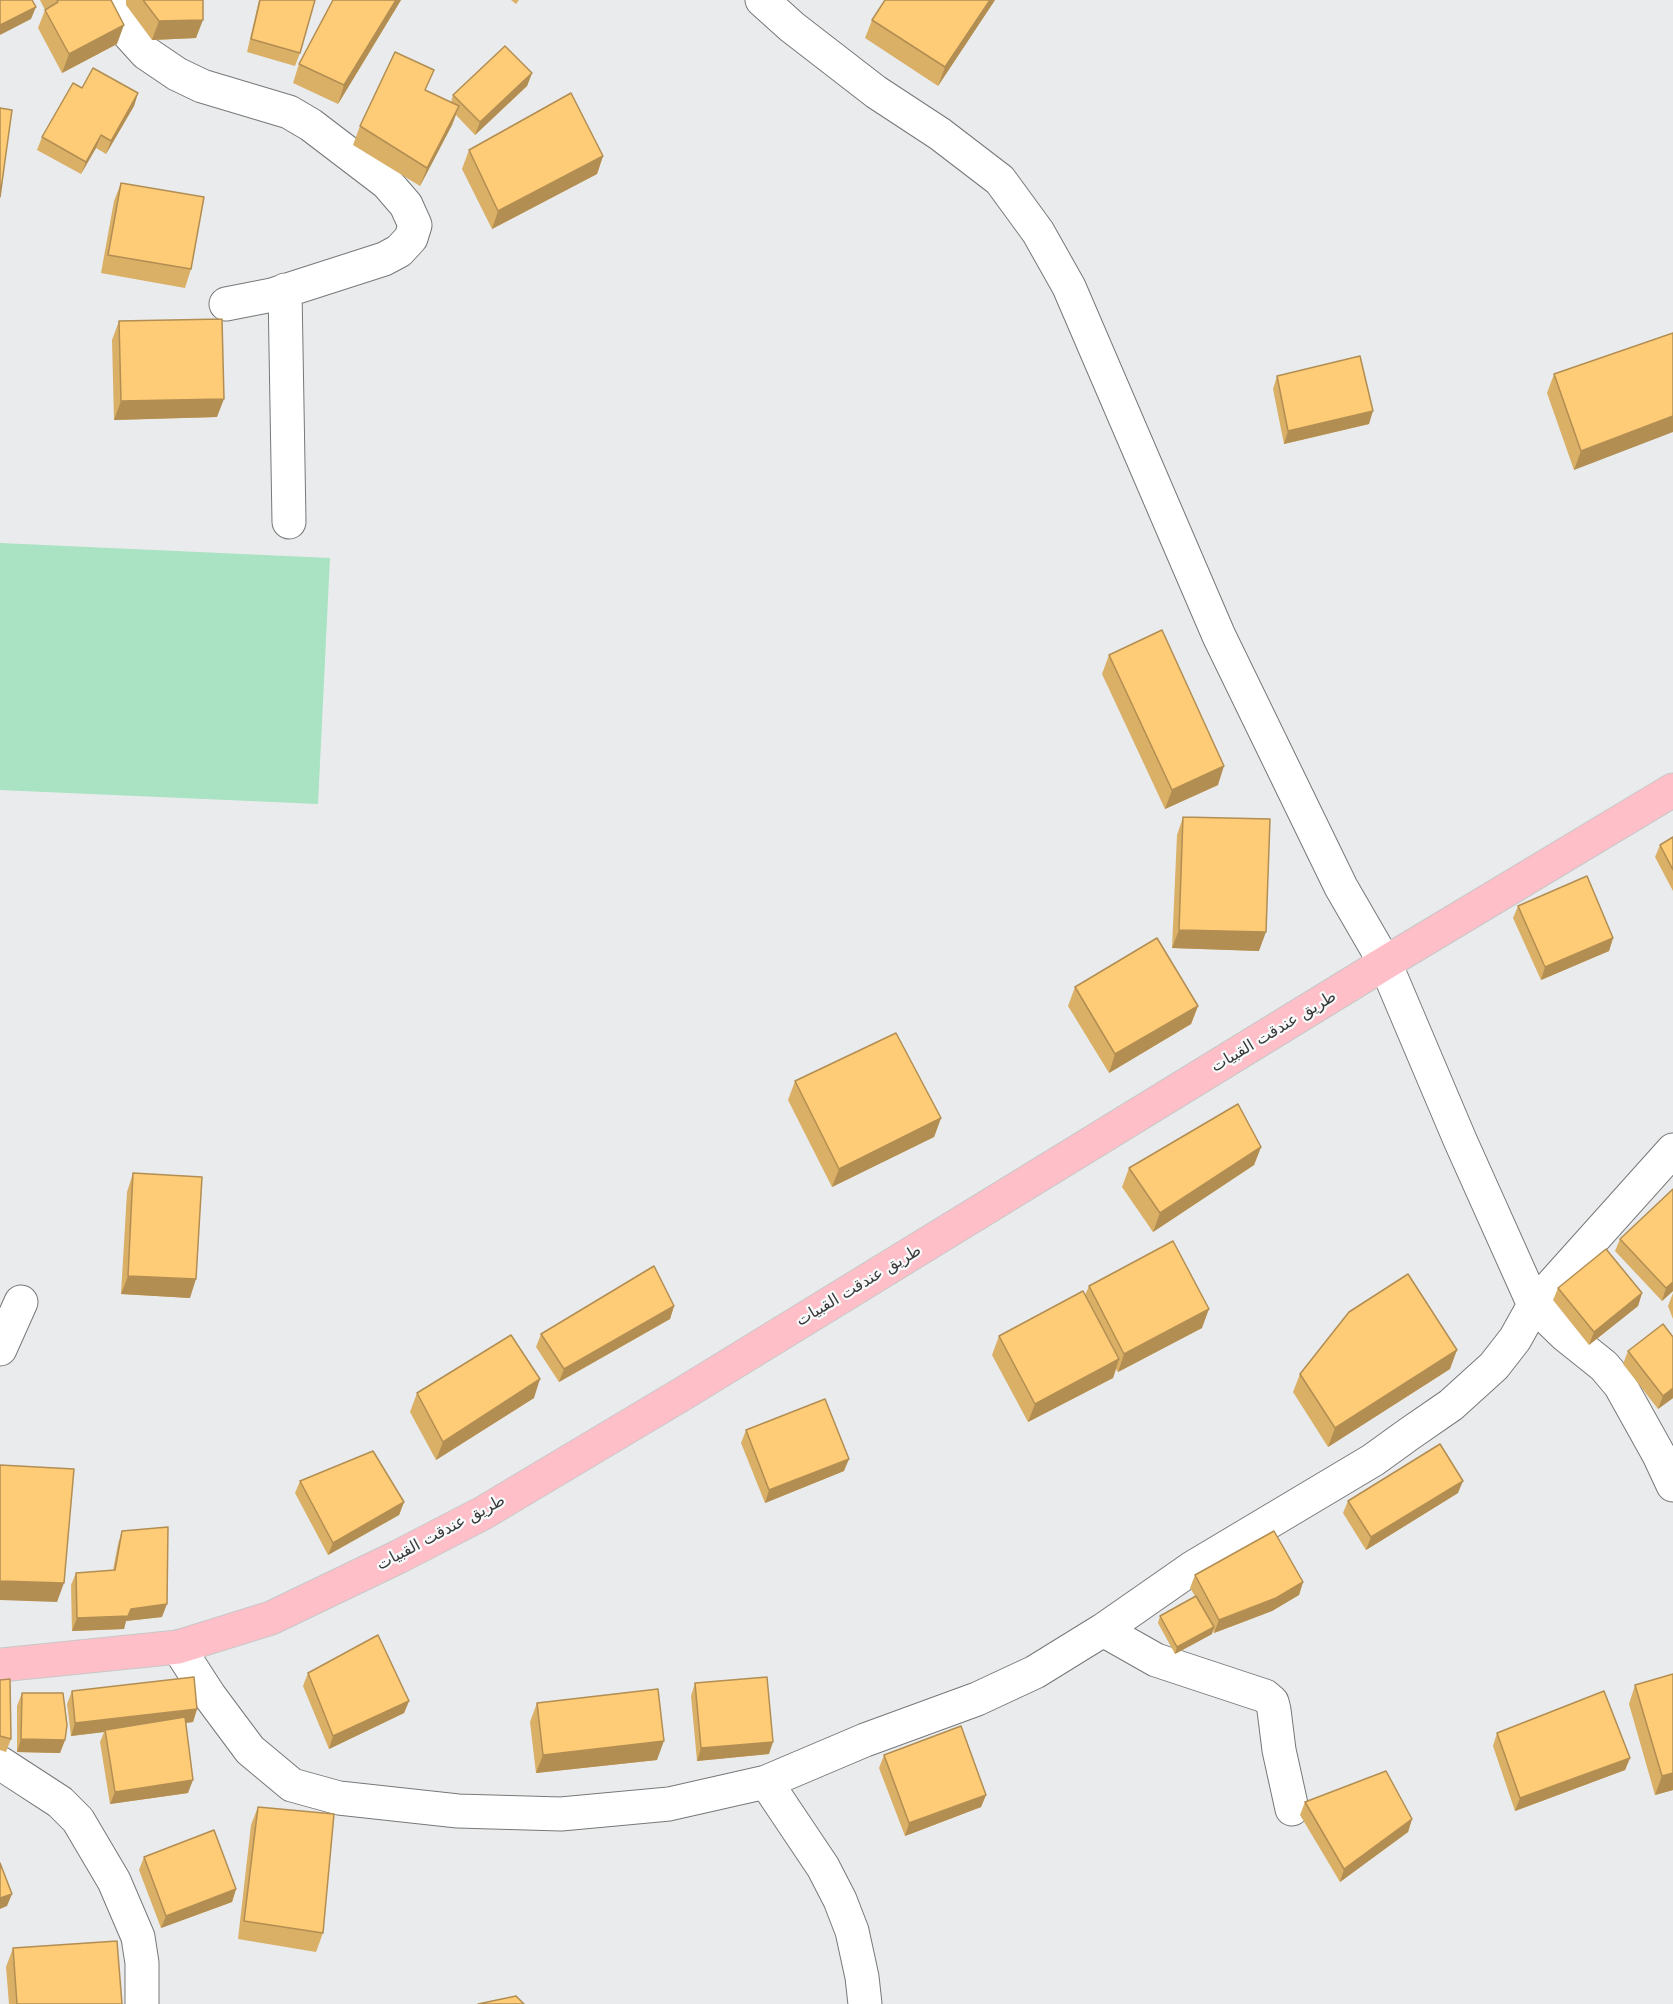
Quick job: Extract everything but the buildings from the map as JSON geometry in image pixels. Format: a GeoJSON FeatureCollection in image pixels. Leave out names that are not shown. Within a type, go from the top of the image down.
{"type":"FeatureCollection","features":[{"type":"Feature","properties":{"kind":"main road","name":"طريق عندقت القبيات"},"geometry":{"type":"LineString","coordinates":[[0,1665],[178,1647],[271,1618],[483,1513],[684,1393],[1385,963],[1673,790]]}},
{"type":"Feature","properties":{"kind":"street"},"geometry":{"type":"LineString","coordinates":[[109,0],[126,32],[146,53],[177,74],[202,86],[289,112],[311,125],[387,183],[406,205],[415,225],[411,238],[399,250],[384,259],[272,295],[226,304]]}},
{"type":"Feature","properties":{"kind":"street"},"geometry":{"type":"LineString","coordinates":[[762,0],[792,27],[876,92],[940,134],[1000,180],[1038,232],[1069,287],[1219,636],[1331,867],[1385,963],[1460,1140],[1534,1305],[1564,1334],[1604,1366],[1620,1384],[1673,1485]]}},
{"type":"Feature","properties":{"kind":"street"},"geometry":{"type":"LineString","coordinates":[[285,290],[289,522]]}},
{"type":"Feature","properties":{"kind":"street"},"geometry":{"type":"LineString","coordinates":[[178,1647],[209,1695],[250,1750],[292,1785],[339,1798],[458,1810],[561,1814],[669,1804],[766,1782],[865,1740],[977,1699],[1035,1672],[1103,1630],[1192,1568],[1372,1460],[1451,1405],[1494,1366],[1515,1339],[1534,1305],[1673,1150]]}},
{"type":"Feature","properties":{"kind":"street"},"geometry":{"type":"LineString","coordinates":[[0,1348],[21,1302]]}},
{"type":"Feature","properties":{"kind":"street"},"geometry":{"type":"LineString","coordinates":[[1103,1630],[1156,1660],[1265,1696],[1272,1702],[1279,1750],[1292,1809]]}},
{"type":"Feature","properties":{"kind":"street"},"geometry":{"type":"LineString","coordinates":[[0,1763],[60,1802],[78,1820],[114,1881],[138,1937],[142,1963],[142,2004]]}},
{"type":"Feature","properties":{"kind":"street"},"geometry":{"type":"LineString","coordinates":[[766,1782],[823,1867],[840,1900],[855,1943],[865,2004]]}},
{"type":"Feature","properties":{"kind":"green space"},"geometry":{"type":"Polygon","coordinates":[[[0,543],[330,558],[318,804],[0,790],[0,543]]]}}]}
